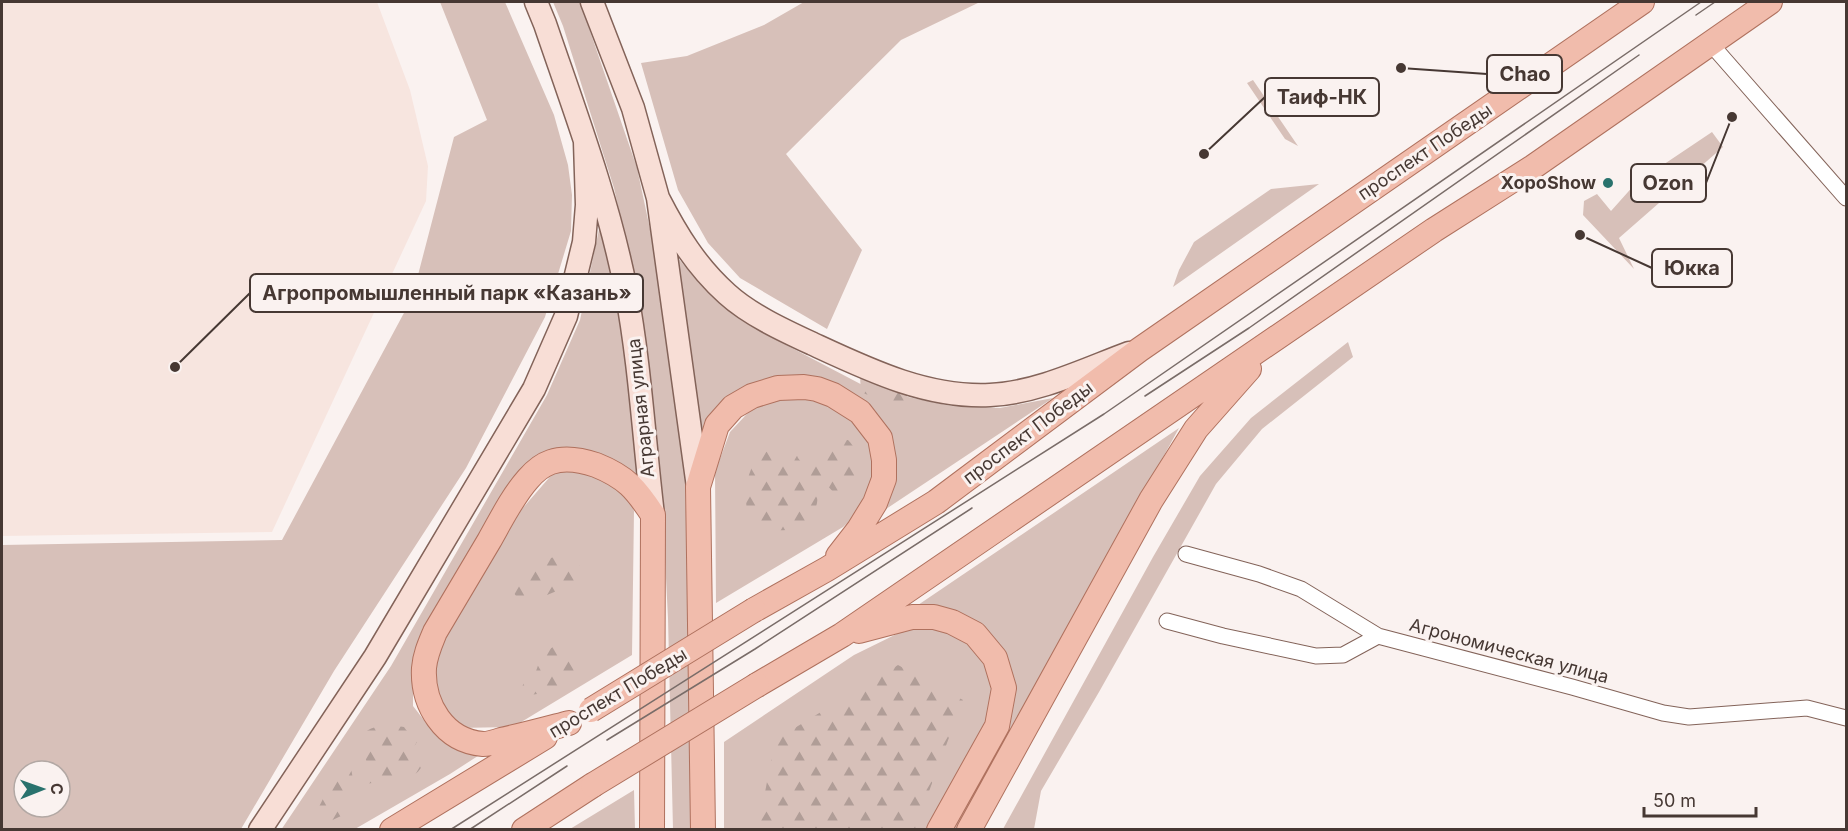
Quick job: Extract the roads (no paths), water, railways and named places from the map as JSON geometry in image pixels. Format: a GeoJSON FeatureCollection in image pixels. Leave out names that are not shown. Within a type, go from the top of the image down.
{"type":"FeatureCollection","features":[{"type":"Feature","properties":{"kind":"main road","name":"проспект Победы"},"geometry":{"type":"LineString","coordinates":[[392,830],[754,610],[827,570],[936,502],[1139,350],[1642,2]]}},
{"type":"Feature","properties":{"kind":"main road"},"geometry":{"type":"LineString","coordinates":[[524,830],[593,785],[842,635],[1434,230],[1533,167],[1770,2]]}},
{"type":"Feature","properties":{"kind":"main road"},"geometry":{"type":"LineString","coordinates":[[969,830],[1151,500],[1196,429],[1271,343]]}},
{"type":"Feature","properties":{"kind":"main road"},"geometry":{"type":"LineString","coordinates":[[703,830],[698,487],[717,425],[734,407],[752,396],[778,388],[804,387],[833,395],[860,412],[880,438],[884,460],[884,479],[875,503],[827,570]]}},
{"type":"Feature","properties":{"kind":"main road"},"geometry":{"type":"LineString","coordinates":[[569,723],[484,744],[454,736],[438,720],[429,702],[424,685],[424,667],[428,649],[435,632],[512,500],[529,478],[550,463],[568,459],[585,461],[606,469],[637,490],[653,515]]}},
{"type":"Feature","properties":{"kind":"main road","name":"Аграрная улица"},"geometry":{"type":"LineString","coordinates":[[652,830],[653,515]]}},
{"type":"Feature","properties":{"kind":"main road"},"geometry":{"type":"LineString","coordinates":[[842,635],[912,617],[934,617],[952,622],[975,634],[995,658],[1004,688],[997,726],[939,830]]}},
{"type":"Feature","properties":{"kind":"street","name":"Аграрная улица"},"geometry":{"type":"LineString","coordinates":[[536,2],[610,221],[626,289],[635,343],[653,515]]}},
{"type":"Feature","properties":{"kind":"street"},"geometry":{"type":"LineString","coordinates":[[592,2],[633,108],[658,198],[698,487]]}},
{"type":"Feature","properties":{"kind":"street"},"geometry":{"type":"LineString","coordinates":[[1710,43],[1846,198]]}},
{"type":"Feature","properties":{"kind":"street"},"geometry":{"type":"LineString","coordinates":[[260,830],[375,657],[534,389],[566,316],[584,242],[587,205],[585,142]]}},
{"type":"Feature","properties":{"kind":"street"},"geometry":{"type":"LineString","coordinates":[[658,198],[675,231],[695,261],[729,297],[776,327],[875,373],[953,394],[991,395],[1027,390],[1139,350]]}},
{"type":"Feature","properties":{"kind":"street","name":"Агрономическая улица"},"geometry":{"type":"LineString","coordinates":[[1186,554],[1259,574],[1301,589],[1378,636],[1663,713],[1689,717],[1807,708],[1846,718]]}},
{"type":"Feature","properties":{"kind":"street"},"geometry":{"type":"LineString","coordinates":[[1167,621],[1222,636],[1316,656],[1343,655],[1378,636]]}},
{"type":"Feature","properties":{"kind":"tram line"},"geometry":{"type":"LineString","coordinates":[[450,830],[1104,414],[1701,2]]}},
{"type":"Feature","properties":{"kind":"tram line"},"geometry":{"type":"LineString","coordinates":[[1696,15],[1715,2]]}},
{"type":"Feature","properties":{"kind":"tram line"},"geometry":{"type":"LineString","coordinates":[[1145,396],[1249,328],[1639,55]]}},
{"type":"Feature","properties":{"kind":"tram line"},"geometry":{"type":"LineString","coordinates":[[607,740],[755,649],[972,508]]}},
{"type":"Feature","properties":{"kind":"tram line"},"geometry":{"type":"LineString","coordinates":[[469,830],[567,766]]}},
{"type":"Feature","properties":{"kind":"place","name":"Chao"},"geometry":{"type":"Point","coordinates":[1401,68]}},
{"type":"Feature","properties":{"kind":"place","name":"Ozon"},"geometry":{"type":"Point","coordinates":[1732,117]}},
{"type":"Feature","properties":{"kind":"place","name":"Таиф-НК"},"geometry":{"type":"Point","coordinates":[1204,154]}},
{"type":"Feature","properties":{"kind":"place","name":"ХороShow"},"geometry":{"type":"Point","coordinates":[1608,183]}},
{"type":"Feature","properties":{"kind":"place","name":"Юкка"},"geometry":{"type":"Point","coordinates":[1580,235]}},
{"type":"Feature","properties":{"kind":"place","name":"Агропромышленный парк «Казань»"},"geometry":{"type":"Point","coordinates":[175,367]}}]}
